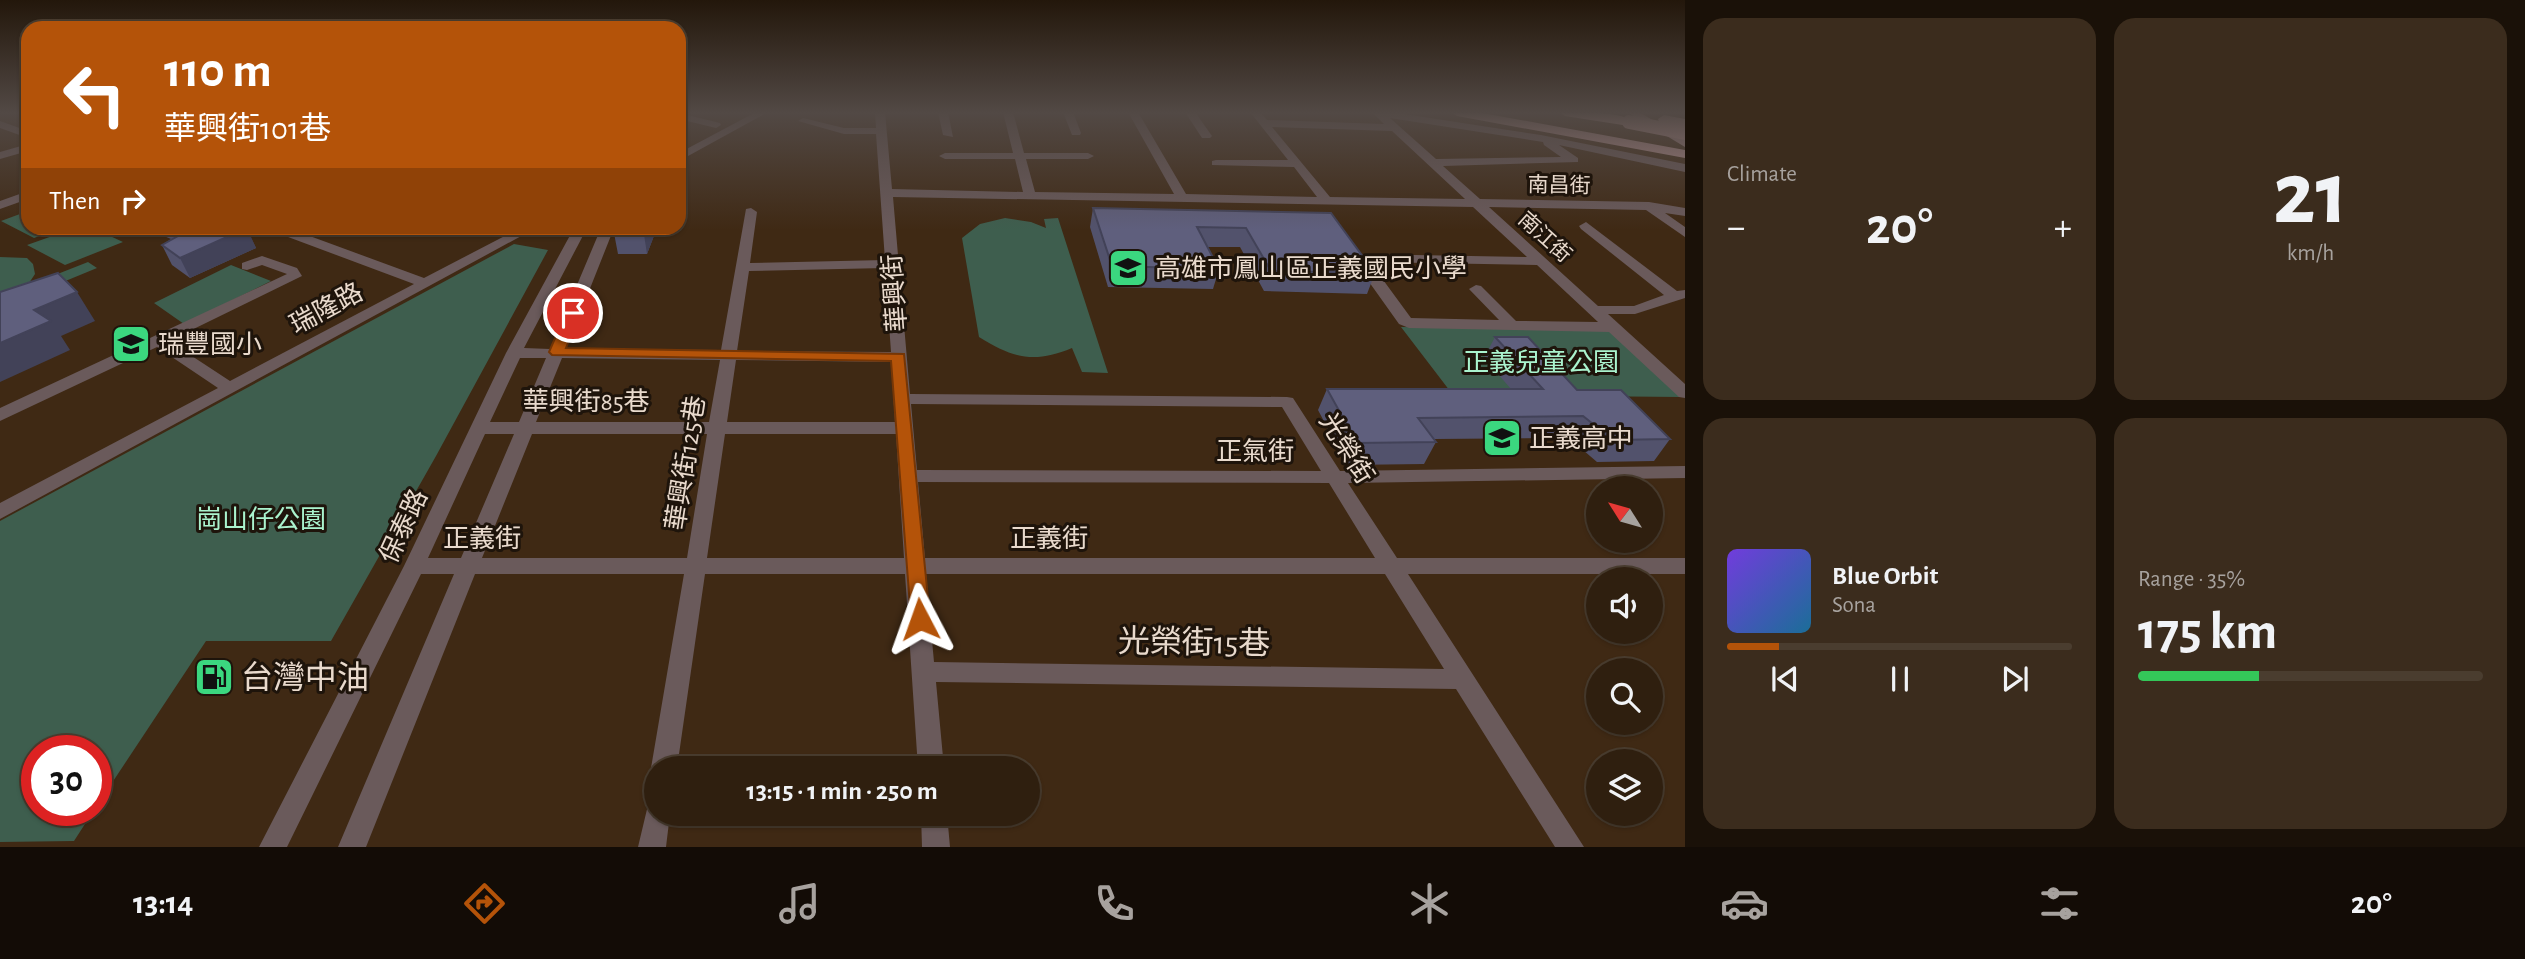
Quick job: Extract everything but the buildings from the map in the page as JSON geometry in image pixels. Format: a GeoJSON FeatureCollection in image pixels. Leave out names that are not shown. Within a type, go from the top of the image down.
{"type":"FeatureCollection","features":[{"type":"Feature","properties":{"kind":"street","name":"華興街"},"geometry":{"type":"LineString","coordinates":[[882,152],[930,756]]}},
{"type":"Feature","properties":{"kind":"street"},"geometry":{"type":"LineString","coordinates":[[1018,152],[1030,196]]}},
{"type":"Feature","properties":{"kind":"street"},"geometry":{"type":"LineString","coordinates":[[1156,152],[1182,198]]}},
{"type":"Feature","properties":{"kind":"street"},"geometry":{"type":"LineString","coordinates":[[1287,152],[1323,200],[1332,220]]}},
{"type":"Feature","properties":{"kind":"street","name":"南江街"},"geometry":{"type":"LineString","coordinates":[[1421,152],[1682,387]]}},
{"type":"Feature","properties":{"kind":"street"},"geometry":{"type":"LineString","coordinates":[[1433,163],[1574,160],[1562,152]]}},
{"type":"Feature","properties":{"kind":"street"},"geometry":{"type":"LineString","coordinates":[[1607,152],[1685,168]]}},
{"type":"Feature","properties":{"kind":"street"},"geometry":{"type":"LineString","coordinates":[[945,156],[1088,156]]}},
{"type":"Feature","properties":{"kind":"street"},"geometry":{"type":"LineString","coordinates":[[1216,163],[1297,164]]}},
{"type":"Feature","properties":{"kind":"street","name":"南昌街"},"geometry":{"type":"LineString","coordinates":[[885,194],[1649,206],[1685,212]]}},
{"type":"Feature","properties":{"kind":"street"},"geometry":{"type":"LineString","coordinates":[[0,205],[21,198]]}},
{"type":"Feature","properties":{"kind":"street"},"geometry":{"type":"LineString","coordinates":[[1649,206],[1685,233]]}},
{"type":"Feature","properties":{"kind":"street","name":"華興街125巷"},"geometry":{"type":"LineString","coordinates":[[666,756],[751,212]]}},
{"type":"Feature","properties":{"kind":"street"},"geometry":{"type":"LineString","coordinates":[[1586,226],[1680,295]]}},
{"type":"Feature","properties":{"kind":"street"},"geometry":{"type":"LineString","coordinates":[[296,235],[424,283]]}},
{"type":"Feature","properties":{"kind":"street","name":"瑞隆路"},"geometry":{"type":"LineString","coordinates":[[0,512],[516,235]]}},
{"type":"Feature","properties":{"kind":"street","name":"保泰路"},"geometry":{"type":"LineString","coordinates":[[273,847],[414,566],[514,353],[573,235]]}},
{"type":"Feature","properties":{"kind":"street"},"geometry":{"type":"LineString","coordinates":[[352,847],[605,235]]}},
{"type":"Feature","properties":{"kind":"street"},"geometry":{"type":"LineString","coordinates":[[1540,261],[1356,254],[1409,323],[1613,327]]}},
{"type":"Feature","properties":{"kind":"street"},"geometry":{"type":"LineString","coordinates":[[0,415],[295,276],[292,271],[262,260],[247,266]]}},
{"type":"Feature","properties":{"kind":"street"},"geometry":{"type":"LineString","coordinates":[[743,267],[893,264]]}},
{"type":"Feature","properties":{"kind":"street"},"geometry":{"type":"LineString","coordinates":[[1476,289],[1513,326]]}},
{"type":"Feature","properties":{"kind":"street"},"geometry":{"type":"LineString","coordinates":[[1594,310],[1635,310],[1680,295]]}},
{"type":"Feature","properties":{"kind":"street"},"geometry":{"type":"LineString","coordinates":[[158,341],[229,388]]}},
{"type":"Feature","properties":{"kind":"street"},"geometry":{"type":"LineString","coordinates":[[514,353],[898,357]]}},
{"type":"Feature","properties":{"kind":"street","name":"光榮街"},"geometry":{"type":"LineString","coordinates":[[903,399],[1287,402],[1570,847]]}},
{"type":"Feature","properties":{"kind":"street","name":"華興街85巷"},"geometry":{"type":"LineString","coordinates":[[479,428],[904,428]]}},
{"type":"Feature","properties":{"kind":"street","name":"正氣街"},"geometry":{"type":"LineString","coordinates":[[909,476],[1335,478],[1685,472]]}},
{"type":"Feature","properties":{"kind":"street","name":"正義街"},"geometry":{"type":"LineString","coordinates":[[414,566],[1685,566]]}},
{"type":"Feature","properties":{"kind":"street","name":"光榮街15巷"},"geometry":{"type":"LineString","coordinates":[[925,672],[1462,679]]}},
{"type":"Feature","properties":{"kind":"street"},"geometry":{"type":"LineString","coordinates":[[652,847],[655,826]]}},
{"type":"Feature","properties":{"kind":"street"},"geometry":{"type":"LineString","coordinates":[[935,826],[936,847]]}},
{"type":"Feature","properties":{"kind":"green space"},"geometry":{"type":"Polygon","coordinates":[[[21,214],[21,231],[1,221],[21,214]]]}},
{"type":"Feature","properties":{"kind":"green space"},"geometry":{"type":"Polygon","coordinates":[[[1005,218],[1031,222],[1046,228],[1044,219],[1058,218],[1108,373],[1082,372],[1072,348],[1046,356],[1024,356],[1003,350],[979,337],[962,238],[980,224],[1005,218]]]}},
{"type":"Feature","properties":{"kind":"green space"},"geometry":{"type":"Polygon","coordinates":[[[55,235],[108,235],[123,242],[65,265],[27,245],[55,235]]]}},
{"type":"Feature","properties":{"kind":"green space","name":"崗山仔公園"},"geometry":{"type":"Polygon","coordinates":[[[514,244],[548,250],[331,641],[206,641],[112,783],[112,735],[21,735],[21,826],[84,826],[74,841],[0,842],[0,521],[514,244]]]}},
{"type":"Feature","properties":{"kind":"green space"},"geometry":{"type":"Polygon","coordinates":[[[0,257],[27,258],[33,264],[35,274],[27,286],[88,262],[97,268],[0,308],[0,257]]]}},
{"type":"Feature","properties":{"kind":"green space"},"geometry":{"type":"Polygon","coordinates":[[[231,265],[271,281],[184,324],[154,303],[231,265]]]}},
{"type":"Feature","properties":{"kind":"green space","name":"正義兒童公園"},"geometry":{"type":"Polygon","coordinates":[[[1401,327],[1608,329],[1681,397],[1453,395],[1401,327]]]}},
{"type":"Feature","properties":{"kind":"place","name":"高雄市鳳山區正義國民小學"},"geometry":{"type":"Point","coordinates":[1128,268]}},
{"type":"Feature","properties":{"kind":"place","name":"瑞豐國小"},"geometry":{"type":"Point","coordinates":[131,344]}},
{"type":"Feature","properties":{"kind":"place","name":"正義高中"},"geometry":{"type":"Point","coordinates":[1502,438]}},
{"type":"Feature","properties":{"kind":"place","name":"台灣中油"},"geometry":{"type":"Point","coordinates":[214,677]}},
{"type":"Feature","properties":{"kind":"route"},"geometry":{"type":"LineString","coordinates":[[573,313],[557,352],[898,357],[920,619]]}}]}
